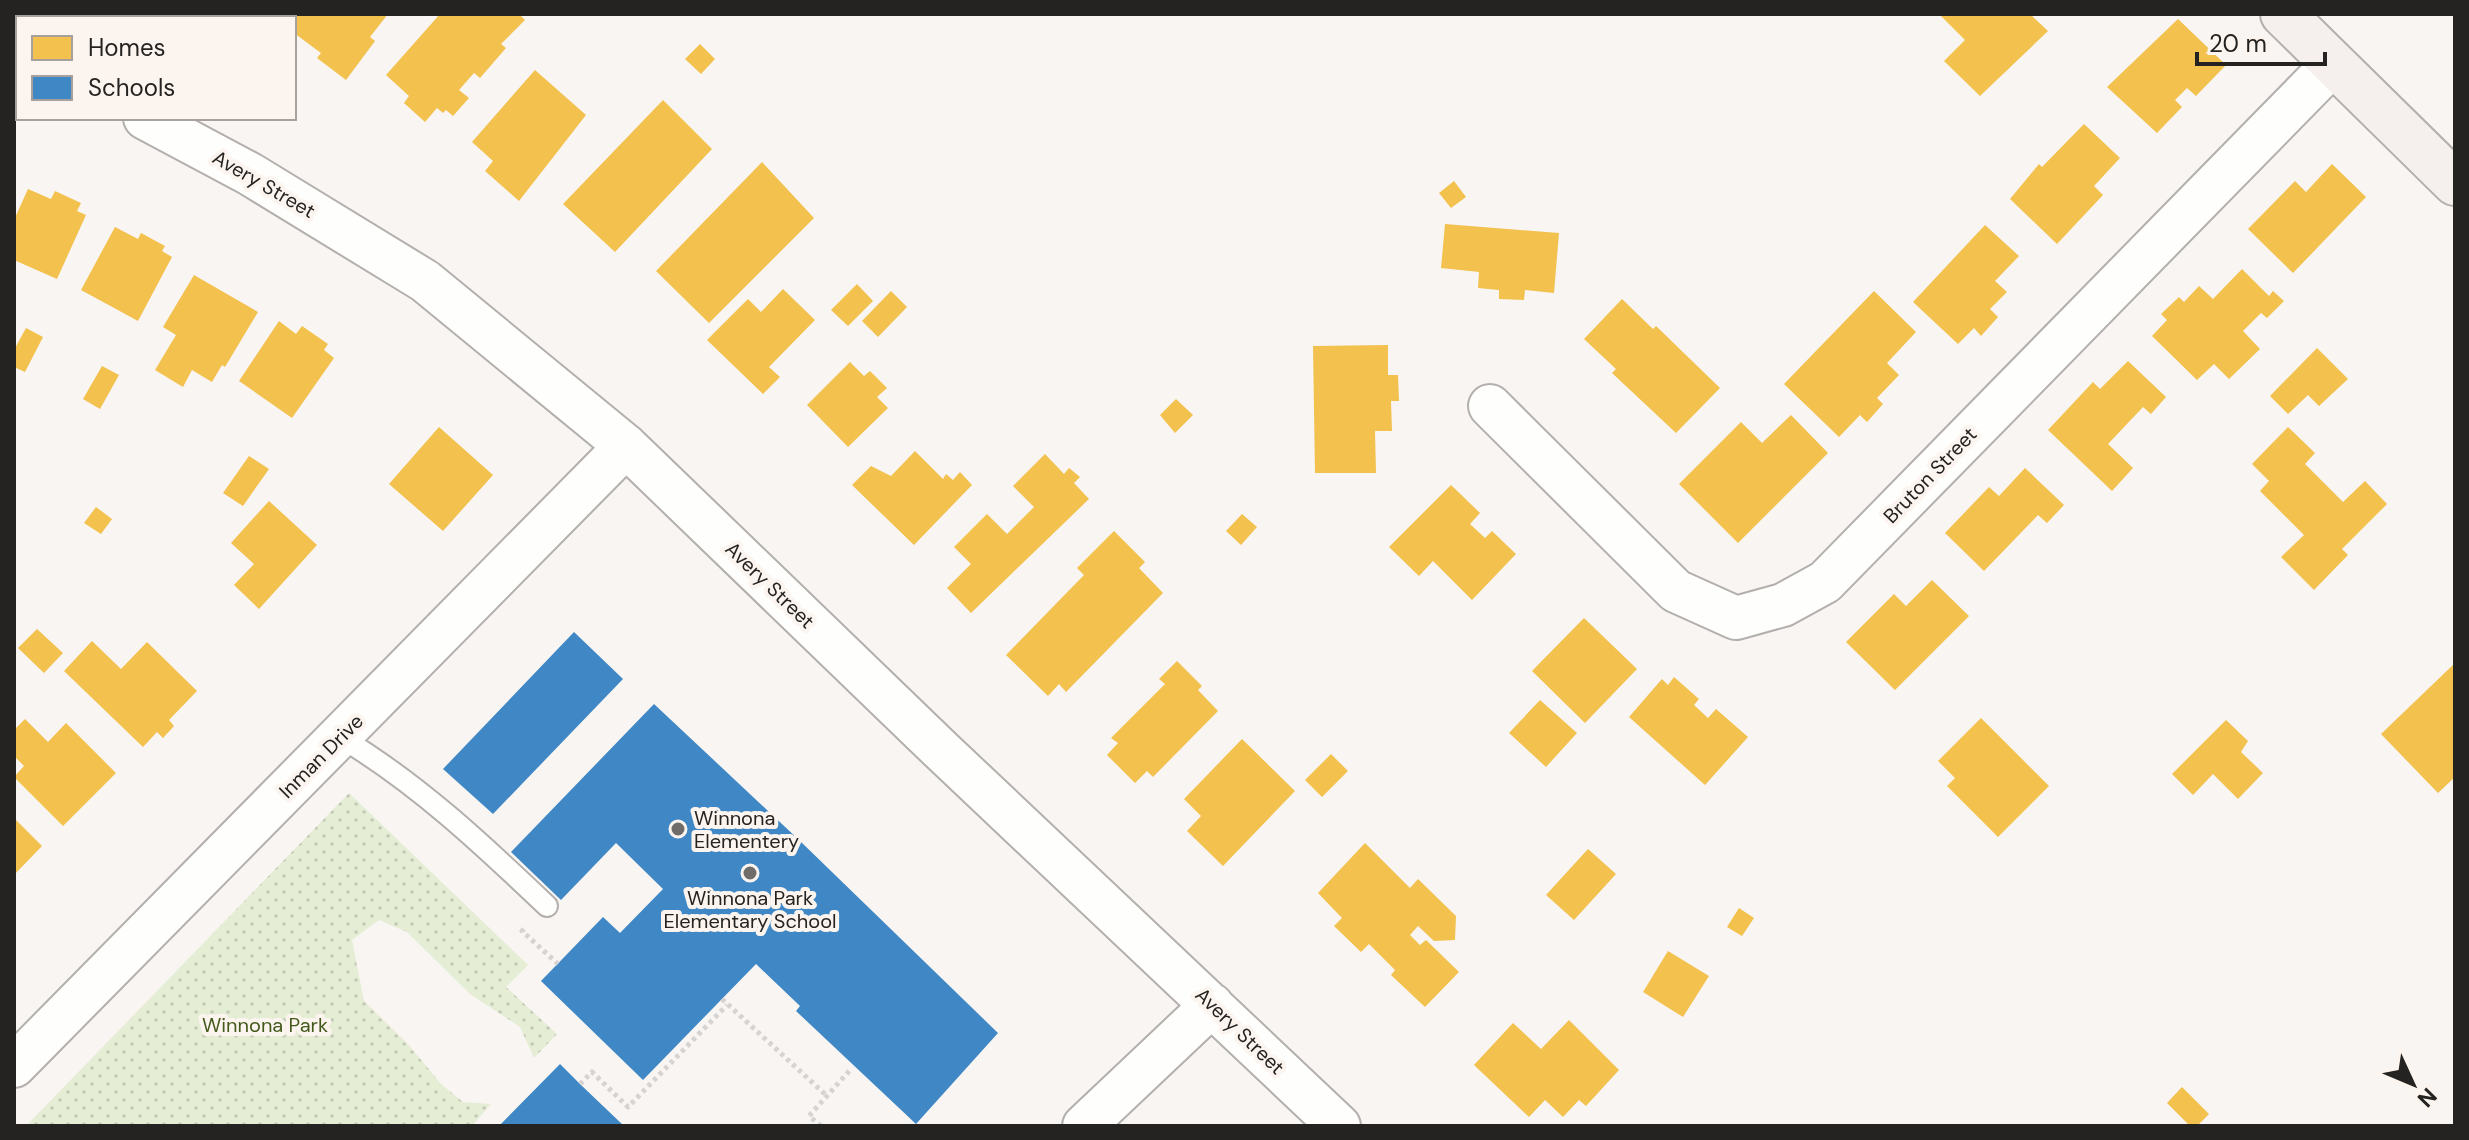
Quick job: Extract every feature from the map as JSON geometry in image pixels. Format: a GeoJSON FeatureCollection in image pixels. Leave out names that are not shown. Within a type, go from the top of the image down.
{"type":"FeatureCollection","features":[{"type":"Feature","properties":{"kind":"main road"},"geometry":{"type":"LineString","coordinates":[[2283,14],[2455,183]]}},
{"type":"Feature","properties":{"kind":"street","name":"Bruton Street"},"geometry":{"type":"LineString","coordinates":[[1490,406],[1676,591],[1736,618],[1783,605],[1825,582],[2333,64]]}},
{"type":"Feature","properties":{"kind":"street","name":"Avery Street"},"geometry":{"type":"LineString","coordinates":[[149,120],[250,174],[425,281],[626,446],[941,750],[1339,1126]]}},
{"type":"Feature","properties":{"kind":"street","name":"Inman Drive"},"geometry":{"type":"LineString","coordinates":[[14,1066],[626,446]]}},
{"type":"Feature","properties":{"kind":"street"},"geometry":{"type":"LineString","coordinates":[[1084,1126],[1212,1005]]}},
{"type":"Feature","properties":{"kind":"lane"},"geometry":{"type":"LineString","coordinates":[[340,737],[369,754],[453,817],[547,906]]}},
{"type":"Feature","properties":{"kind":"path"},"geometry":{"type":"LineString","coordinates":[[528,938],[558,964]]}},
{"type":"Feature","properties":{"kind":"path"},"geometry":{"type":"LineString","coordinates":[[722,999],[827,1096]]}},
{"type":"Feature","properties":{"kind":"path"},"geometry":{"type":"LineString","coordinates":[[580,1084],[592,1072],[628,1107],[727,1005]]}},
{"type":"Feature","properties":{"kind":"path"},"geometry":{"type":"LineString","coordinates":[[821,1126],[809,1116],[851,1069]]}},
{"type":"Feature","properties":{"kind":"green space","name":"Winnona Park"},"geometry":{"type":"Polygon","coordinates":[[[349,793],[528,965],[506,987],[557,1034],[534,1058],[520,1027],[470,994],[407,932],[379,920],[352,940],[364,1001],[408,1044],[441,1084],[463,1102],[491,1104],[472,1126],[26,1126],[349,793]]]}},
{"type":"Feature","properties":{"kind":"building: Homes"},"geometry":{"type":"Polygon","coordinates":[[[388,14],[370,37],[375,41],[346,80],[317,58],[321,53],[296,34],[295,16],[388,14]]]}},
{"type":"Feature","properties":{"kind":"building: Homes"},"geometry":{"type":"Polygon","coordinates":[[[440,14],[519,14],[525,20],[501,44],[506,48],[480,78],[474,73],[459,90],[469,98],[453,116],[437,108],[425,122],[404,103],[409,96],[386,75],[440,14]]]}},
{"type":"Feature","properties":{"kind":"building: Homes"},"geometry":{"type":"Polygon","coordinates":[[[1939,14],[2030,14],[2048,31],[1980,96],[1944,61],[1965,40],[1939,14]]]}},
{"type":"Feature","properties":{"kind":"building: Homes"},"geometry":{"type":"Polygon","coordinates":[[[2178,19],[2226,65],[2196,96],[2187,88],[2175,100],[2182,107],[2157,133],[2107,87],[2178,19]]]}},
{"type":"Feature","properties":{"kind":"building: Homes"},"geometry":{"type":"Polygon","coordinates":[[[700,44],[715,59],[701,74],[685,59],[700,44]]]}},
{"type":"Feature","properties":{"kind":"building: Homes"},"geometry":{"type":"Polygon","coordinates":[[[535,70],[586,115],[519,201],[485,171],[493,161],[472,142],[535,70]]]}},
{"type":"Feature","properties":{"kind":"building: Homes"},"geometry":{"type":"Polygon","coordinates":[[[663,100],[712,149],[615,252],[563,204],[663,100]]]}},
{"type":"Feature","properties":{"kind":"building: Homes"},"geometry":{"type":"Polygon","coordinates":[[[2084,124],[2120,158],[2094,186],[2103,195],[2057,244],[2010,199],[2039,164],[2042,167],[2084,124]]]}},
{"type":"Feature","properties":{"kind":"building: Homes"},"geometry":{"type":"Polygon","coordinates":[[[762,162],[814,218],[709,323],[656,271],[762,162]]]}},
{"type":"Feature","properties":{"kind":"building: Homes"},"geometry":{"type":"Polygon","coordinates":[[[2332,164],[2366,197],[2293,273],[2248,229],[2295,181],[2306,192],[2332,164]]]}},
{"type":"Feature","properties":{"kind":"building: Homes"},"geometry":{"type":"Polygon","coordinates":[[[1454,181],[1466,197],[1451,208],[1439,193],[1454,181]]]}},
{"type":"Feature","properties":{"kind":"building: Homes"},"geometry":{"type":"Polygon","coordinates":[[[28,189],[51,199],[55,191],[81,203],[77,211],[86,215],[57,279],[14,260],[14,220],[28,189]]]}},
{"type":"Feature","properties":{"kind":"building: Homes"},"geometry":{"type":"Polygon","coordinates":[[[1445,224],[1559,233],[1554,293],[1525,290],[1524,300],[1499,299],[1499,290],[1478,288],[1479,272],[1441,268],[1445,224]]]}},
{"type":"Feature","properties":{"kind":"building: Homes"},"geometry":{"type":"Polygon","coordinates":[[[1985,225],[2019,256],[1995,281],[2007,292],[1990,309],[1998,317],[1981,336],[1974,328],[1958,344],[1913,302],[1985,225]]]}},
{"type":"Feature","properties":{"kind":"building: Homes"},"geometry":{"type":"Polygon","coordinates":[[[115,227],[138,239],[141,233],[165,246],[162,251],[172,257],[138,321],[81,290],[115,227]]]}},
{"type":"Feature","properties":{"kind":"building: Homes"},"geometry":{"type":"Polygon","coordinates":[[[2242,269],[2269,296],[2273,291],[2284,301],[2267,318],[2261,313],[2243,331],[2260,349],[2229,379],[2214,364],[2197,380],[2152,336],[2167,320],[2161,314],[2179,297],[2184,302],[2199,286],[2213,299],[2242,269]]]}},
{"type":"Feature","properties":{"kind":"building: Homes"},"geometry":{"type":"Polygon","coordinates":[[[194,275],[258,312],[225,367],[222,365],[212,382],[192,370],[183,387],[155,370],[176,335],[163,327],[194,275]]]}},
{"type":"Feature","properties":{"kind":"building: Homes"},"geometry":{"type":"Polygon","coordinates":[[[857,284],[873,301],[848,326],[831,310],[857,284]]]}},
{"type":"Feature","properties":{"kind":"building: Homes"},"geometry":{"type":"Polygon","coordinates":[[[783,289],[815,320],[769,367],[780,377],[763,394],[707,340],[748,299],[761,312],[783,289]]]}},
{"type":"Feature","properties":{"kind":"building: Homes"},"geometry":{"type":"Polygon","coordinates":[[[891,291],[907,307],[878,337],[862,321],[891,291]]]}},
{"type":"Feature","properties":{"kind":"building: Homes"},"geometry":{"type":"Polygon","coordinates":[[[1874,291],[1916,332],[1887,363],[1899,375],[1877,398],[1883,404],[1867,422],[1860,415],[1839,437],[1784,384],[1874,291]]]}},
{"type":"Feature","properties":{"kind":"building: Homes"},"geometry":{"type":"Polygon","coordinates":[[[1622,299],[1653,329],[1656,326],[1720,388],[1676,433],[1612,373],[1616,369],[1584,339],[1622,299]]]}},
{"type":"Feature","properties":{"kind":"building: Homes"},"geometry":{"type":"Polygon","coordinates":[[[279,321],[296,334],[302,326],[328,344],[324,350],[334,358],[292,418],[239,381],[279,321]]]}},
{"type":"Feature","properties":{"kind":"building: Homes"},"geometry":{"type":"Polygon","coordinates":[[[26,328],[43,337],[25,372],[14,367],[14,350],[26,328]]]}},
{"type":"Feature","properties":{"kind":"building: Homes"},"geometry":{"type":"Polygon","coordinates":[[[1388,345],[1388,375],[1398,375],[1399,401],[1391,401],[1392,431],[1375,431],[1376,473],[1315,473],[1313,346],[1388,345]]]}},
{"type":"Feature","properties":{"kind":"building: Homes"},"geometry":{"type":"Polygon","coordinates":[[[2317,348],[2348,379],[2319,406],[2308,395],[2288,414],[2270,396],[2317,348]]]}},
{"type":"Feature","properties":{"kind":"building: Homes"},"geometry":{"type":"Polygon","coordinates":[[[2128,361],[2166,397],[2151,414],[2143,407],[2108,444],[2133,468],[2112,491],[2048,430],[2093,382],[2100,389],[2128,361]]]}},
{"type":"Feature","properties":{"kind":"building: Homes"},"geometry":{"type":"Polygon","coordinates":[[[850,362],[864,376],[870,371],[887,388],[877,397],[888,408],[848,447],[807,405],[850,362]]]}},
{"type":"Feature","properties":{"kind":"building: Homes"},"geometry":{"type":"Polygon","coordinates":[[[102,366],[119,375],[100,409],[83,399],[102,366]]]}},
{"type":"Feature","properties":{"kind":"building: Homes"},"geometry":{"type":"Polygon","coordinates":[[[1176,399],[1193,415],[1175,433],[1160,415],[1176,399]]]}},
{"type":"Feature","properties":{"kind":"building: Homes"},"geometry":{"type":"Polygon","coordinates":[[[1791,415],[1828,453],[1738,543],[1679,484],[1741,422],[1762,443],[1791,415]]]}},
{"type":"Feature","properties":{"kind":"building: Homes"},"geometry":{"type":"Polygon","coordinates":[[[439,427],[493,475],[443,531],[389,484],[439,427]]]}},
{"type":"Feature","properties":{"kind":"building: Homes"},"geometry":{"type":"Polygon","coordinates":[[[2288,427],[2315,453],[2305,464],[2343,502],[2365,481],[2387,504],[2342,549],[2348,555],[2314,590],[2281,557],[2304,535],[2260,491],[2269,481],[2252,464],[2288,427]]]}},
{"type":"Feature","properties":{"kind":"building: Homes"},"geometry":{"type":"Polygon","coordinates":[[[915,451],[943,479],[946,474],[953,480],[960,472],[972,485],[914,545],[852,485],[871,466],[891,476],[915,451]]]}},
{"type":"Feature","properties":{"kind":"building: Homes"},"geometry":{"type":"Polygon","coordinates":[[[1045,454],[1064,474],[1069,468],[1080,477],[1074,483],[1089,499],[971,613],[947,588],[971,564],[954,547],[987,514],[1007,534],[1034,507],[1013,486],[1045,454]]]}},
{"type":"Feature","properties":{"kind":"building: Homes"},"geometry":{"type":"Polygon","coordinates":[[[249,456],[269,469],[243,506],[223,493],[249,456]]]}},
{"type":"Feature","properties":{"kind":"building: Homes"},"geometry":{"type":"Polygon","coordinates":[[[2025,468],[2064,505],[2047,523],[2038,515],[1984,571],[1945,533],[1989,487],[1999,496],[2025,468]]]}},
{"type":"Feature","properties":{"kind":"building: Homes"},"geometry":{"type":"Polygon","coordinates":[[[1451,485],[1480,513],[1470,524],[1485,538],[1492,531],[1516,554],[1472,600],[1433,561],[1419,576],[1389,547],[1451,485]]]}},
{"type":"Feature","properties":{"kind":"building: Homes"},"geometry":{"type":"Polygon","coordinates":[[[269,501],[317,545],[259,609],[234,585],[254,564],[231,543],[269,501]]]}},
{"type":"Feature","properties":{"kind":"building: Homes"},"geometry":{"type":"Polygon","coordinates":[[[96,507],[112,519],[101,534],[84,523],[96,507]]]}},
{"type":"Feature","properties":{"kind":"building: Homes"},"geometry":{"type":"Polygon","coordinates":[[[1242,514],[1257,527],[1241,545],[1226,531],[1242,514]]]}},
{"type":"Feature","properties":{"kind":"building: Homes"},"geometry":{"type":"Polygon","coordinates":[[[1114,531],[1145,562],[1139,568],[1163,593],[1066,692],[1059,684],[1048,696],[1006,655],[1084,575],[1077,568],[1114,531]]]}},
{"type":"Feature","properties":{"kind":"building: Homes"},"geometry":{"type":"Polygon","coordinates":[[[1932,580],[1969,616],[1895,690],[1846,642],[1894,594],[1906,606],[1932,580]]]}},
{"type":"Feature","properties":{"kind":"building: Homes"},"geometry":{"type":"Polygon","coordinates":[[[1584,618],[1637,669],[1585,723],[1532,671],[1584,618]]]}},
{"type":"Feature","properties":{"kind":"building: Homes"},"geometry":{"type":"Polygon","coordinates":[[[37,629],[63,653],[44,673],[18,648],[37,629]]]}},
{"type":"Feature","properties":{"kind":"building: Homes"},"geometry":{"type":"Polygon","coordinates":[[[92,641],[121,669],[147,642],[197,691],[169,720],[174,726],[163,738],[157,732],[143,747],[64,671],[92,641]]]}},
{"type":"Feature","properties":{"kind":"building: Homes"},"geometry":{"type":"Polygon","coordinates":[[[1177,661],[1202,686],[1198,690],[1218,711],[1153,777],[1147,771],[1135,783],[1107,755],[1118,743],[1111,738],[1165,684],[1159,679],[1177,661]]]}},
{"type":"Feature","properties":{"kind":"building: Homes"},"geometry":{"type":"Polygon","coordinates":[[[2455,663],[2455,777],[2438,793],[2381,734],[2455,663]]]}},
{"type":"Feature","properties":{"kind":"building: Homes"},"geometry":{"type":"Polygon","coordinates":[[[1674,677],[1699,699],[1694,705],[1708,718],[1716,709],[1748,737],[1705,785],[1629,717],[1662,679],[1668,685],[1674,677]]]}},
{"type":"Feature","properties":{"kind":"building: Homes"},"geometry":{"type":"Polygon","coordinates":[[[1540,700],[1577,733],[1546,767],[1509,733],[1540,700]]]}},
{"type":"Feature","properties":{"kind":"building: Homes"},"geometry":{"type":"Polygon","coordinates":[[[1981,718],[2049,786],[1998,837],[1947,786],[1955,778],[1938,761],[1981,718]]]}},
{"type":"Feature","properties":{"kind":"building: Homes"},"geometry":{"type":"Polygon","coordinates":[[[25,719],[48,742],[66,723],[116,773],[63,826],[14,777],[24,766],[14,756],[14,730],[25,719]]]}},
{"type":"Feature","properties":{"kind":"building: Homes"},"geometry":{"type":"Polygon","coordinates":[[[2226,720],[2248,741],[2241,752],[2263,773],[2238,799],[2213,774],[2193,795],[2172,774],[2226,720]]]}},
{"type":"Feature","properties":{"kind":"building: Homes"},"geometry":{"type":"Polygon","coordinates":[[[1242,739],[1295,791],[1223,866],[1187,831],[1201,816],[1184,799],[1242,739]]]}},
{"type":"Feature","properties":{"kind":"building: Homes"},"geometry":{"type":"Polygon","coordinates":[[[1331,754],[1348,771],[1322,797],[1305,780],[1331,754]]]}},
{"type":"Feature","properties":{"kind":"building: Homes"},"geometry":{"type":"Polygon","coordinates":[[[14,818],[42,846],[14,875],[14,818]]]}},
{"type":"Feature","properties":{"kind":"building: Homes"},"geometry":{"type":"Polygon","coordinates":[[[1365,843],[1410,888],[1418,879],[1456,916],[1455,940],[1434,941],[1418,926],[1410,935],[1420,945],[1426,940],[1459,972],[1425,1007],[1391,975],[1395,970],[1369,944],[1361,952],[1334,926],[1342,918],[1318,893],[1365,843]]]}},
{"type":"Feature","properties":{"kind":"building: Homes"},"geometry":{"type":"Polygon","coordinates":[[[1588,849],[1616,874],[1574,920],[1546,895],[1588,849]]]}},
{"type":"Feature","properties":{"kind":"building: Homes"},"geometry":{"type":"Polygon","coordinates":[[[1739,908],[1754,918],[1742,936],[1727,927],[1739,908]]]}},
{"type":"Feature","properties":{"kind":"building: Homes"},"geometry":{"type":"Polygon","coordinates":[[[1668,951],[1709,976],[1683,1017],[1643,992],[1668,951]]]}},
{"type":"Feature","properties":{"kind":"building: Homes"},"geometry":{"type":"Polygon","coordinates":[[[1569,1020],[1619,1070],[1586,1106],[1579,1100],[1563,1117],[1545,1100],[1529,1117],[1474,1065],[1513,1023],[1541,1049],[1569,1020]]]}},
{"type":"Feature","properties":{"kind":"building: Homes"},"geometry":{"type":"Polygon","coordinates":[[[2182,1087],[2209,1114],[2197,1126],[2190,1126],[2167,1103],[2182,1087]]]}},
{"type":"Feature","properties":{"kind":"building: Schools"},"geometry":{"type":"Polygon","coordinates":[[[574,632],[623,679],[493,814],[443,769],[574,632]]]}},
{"type":"Feature","properties":{"kind":"building: Schools"},"geometry":{"type":"Polygon","coordinates":[[[654,704],[998,1033],[916,1124],[796,1011],[800,1006],[756,964],[643,1080],[541,981],[603,917],[620,933],[663,889],[616,843],[561,900],[511,852],[654,704]]]}},
{"type":"Feature","properties":{"kind":"building: Schools"},"geometry":{"type":"Polygon","coordinates":[[[560,1064],[580,1084],[624,1126],[499,1126],[560,1064]]]}},
{"type":"Feature","properties":{"kind":"place","name":"Winnona Elementery"},"geometry":{"type":"Point","coordinates":[678,829]}},
{"type":"Feature","properties":{"kind":"place","name":"Winnona Park Elementary School"},"geometry":{"type":"Point","coordinates":[750,873]}}]}
